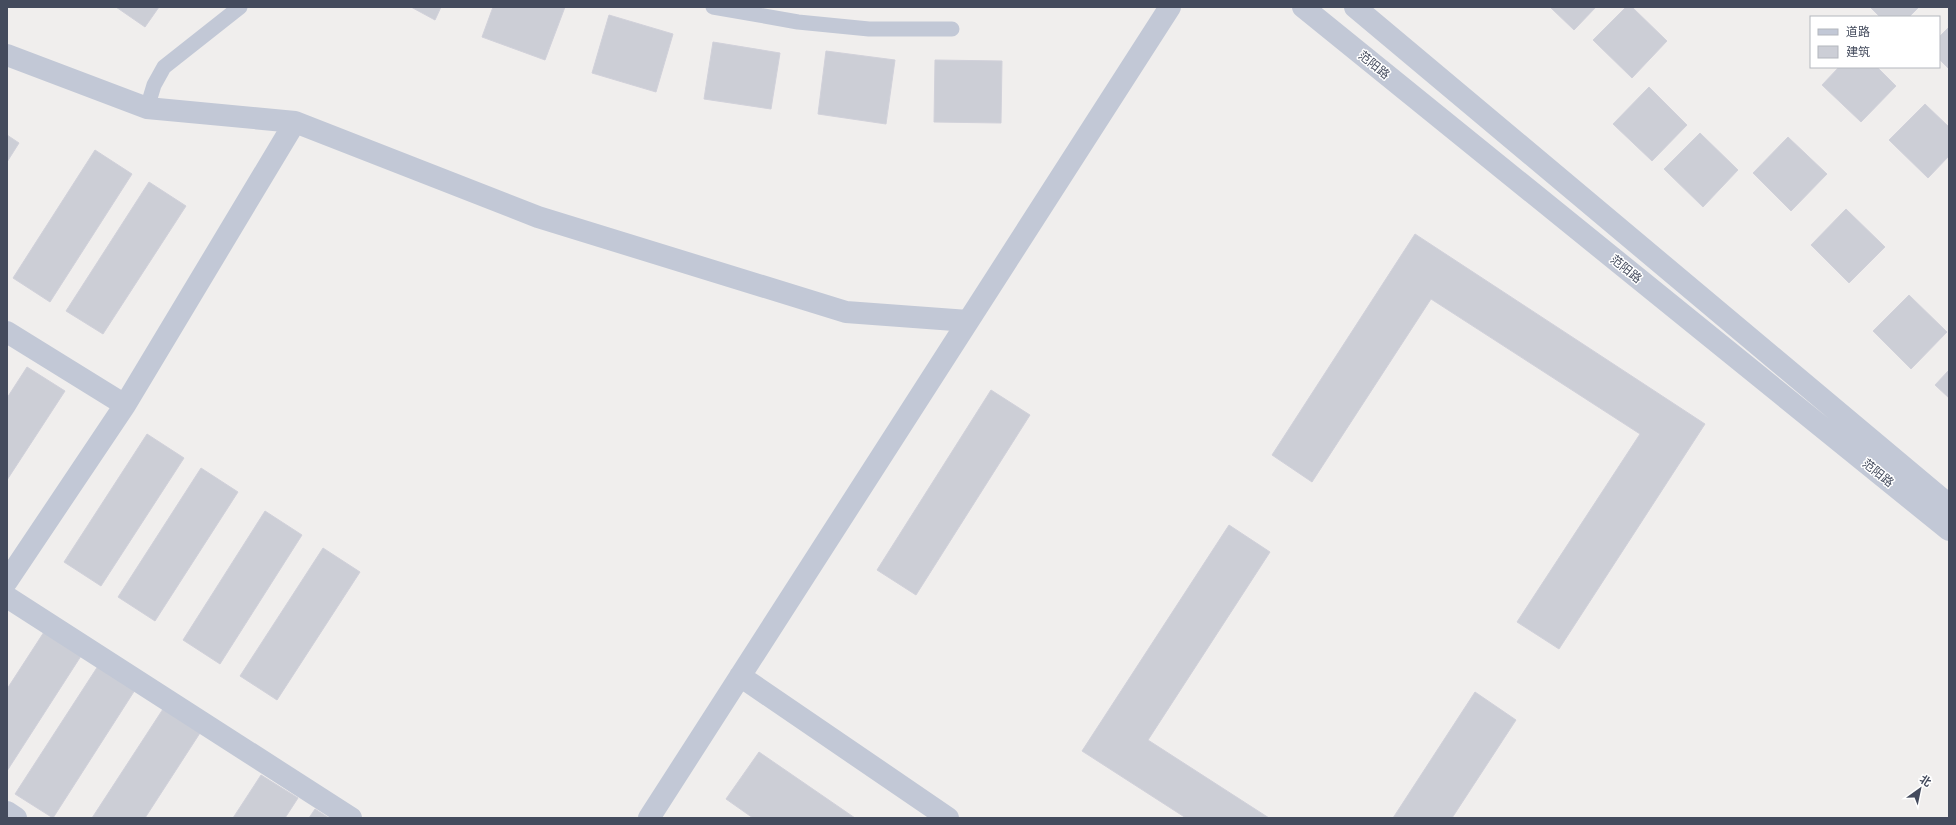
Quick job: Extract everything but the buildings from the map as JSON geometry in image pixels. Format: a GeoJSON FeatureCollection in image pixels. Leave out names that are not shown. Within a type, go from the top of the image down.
{"type":"FeatureCollection","features":[{"type":"Feature","properties":{"kind":"street"},"geometry":{"type":"LineString","coordinates":[[649,818],[1170,7]]}},
{"type":"Feature","properties":{"kind":"street","name":"范阳路"},"geometry":{"type":"LineString","coordinates":[[1302,7],[1949,530]]}},
{"type":"Feature","properties":{"kind":"street","name":"范阳路"},"geometry":{"type":"LineString","coordinates":[[1355,7],[1949,505]]}},
{"type":"Feature","properties":{"kind":"street"},"geometry":{"type":"LineString","coordinates":[[7,55],[147,108],[295,122],[538,217],[846,312],[968,321]]}},
{"type":"Feature","properties":{"kind":"street"},"geometry":{"type":"LineString","coordinates":[[7,581],[125,405],[295,122]]}},
{"type":"Feature","properties":{"kind":"street"},"geometry":{"type":"LineString","coordinates":[[7,332],[125,405]]}},
{"type":"Feature","properties":{"kind":"street"},"geometry":{"type":"LineString","coordinates":[[7,597],[351,818]]}},
{"type":"Feature","properties":{"kind":"street"},"geometry":{"type":"LineString","coordinates":[[740,676],[948,818]]}},
{"type":"Feature","properties":{"kind":"street"},"geometry":{"type":"LineString","coordinates":[[7,812],[16,818]]}},
{"type":"Feature","properties":{"kind":"lane"},"geometry":{"type":"LineString","coordinates":[[147,108],[154,85],[164,67],[240,7]]}},
{"type":"Feature","properties":{"kind":"lane"},"geometry":{"type":"LineString","coordinates":[[713,7],[798,22],[869,29],[952,29]]}}]}
